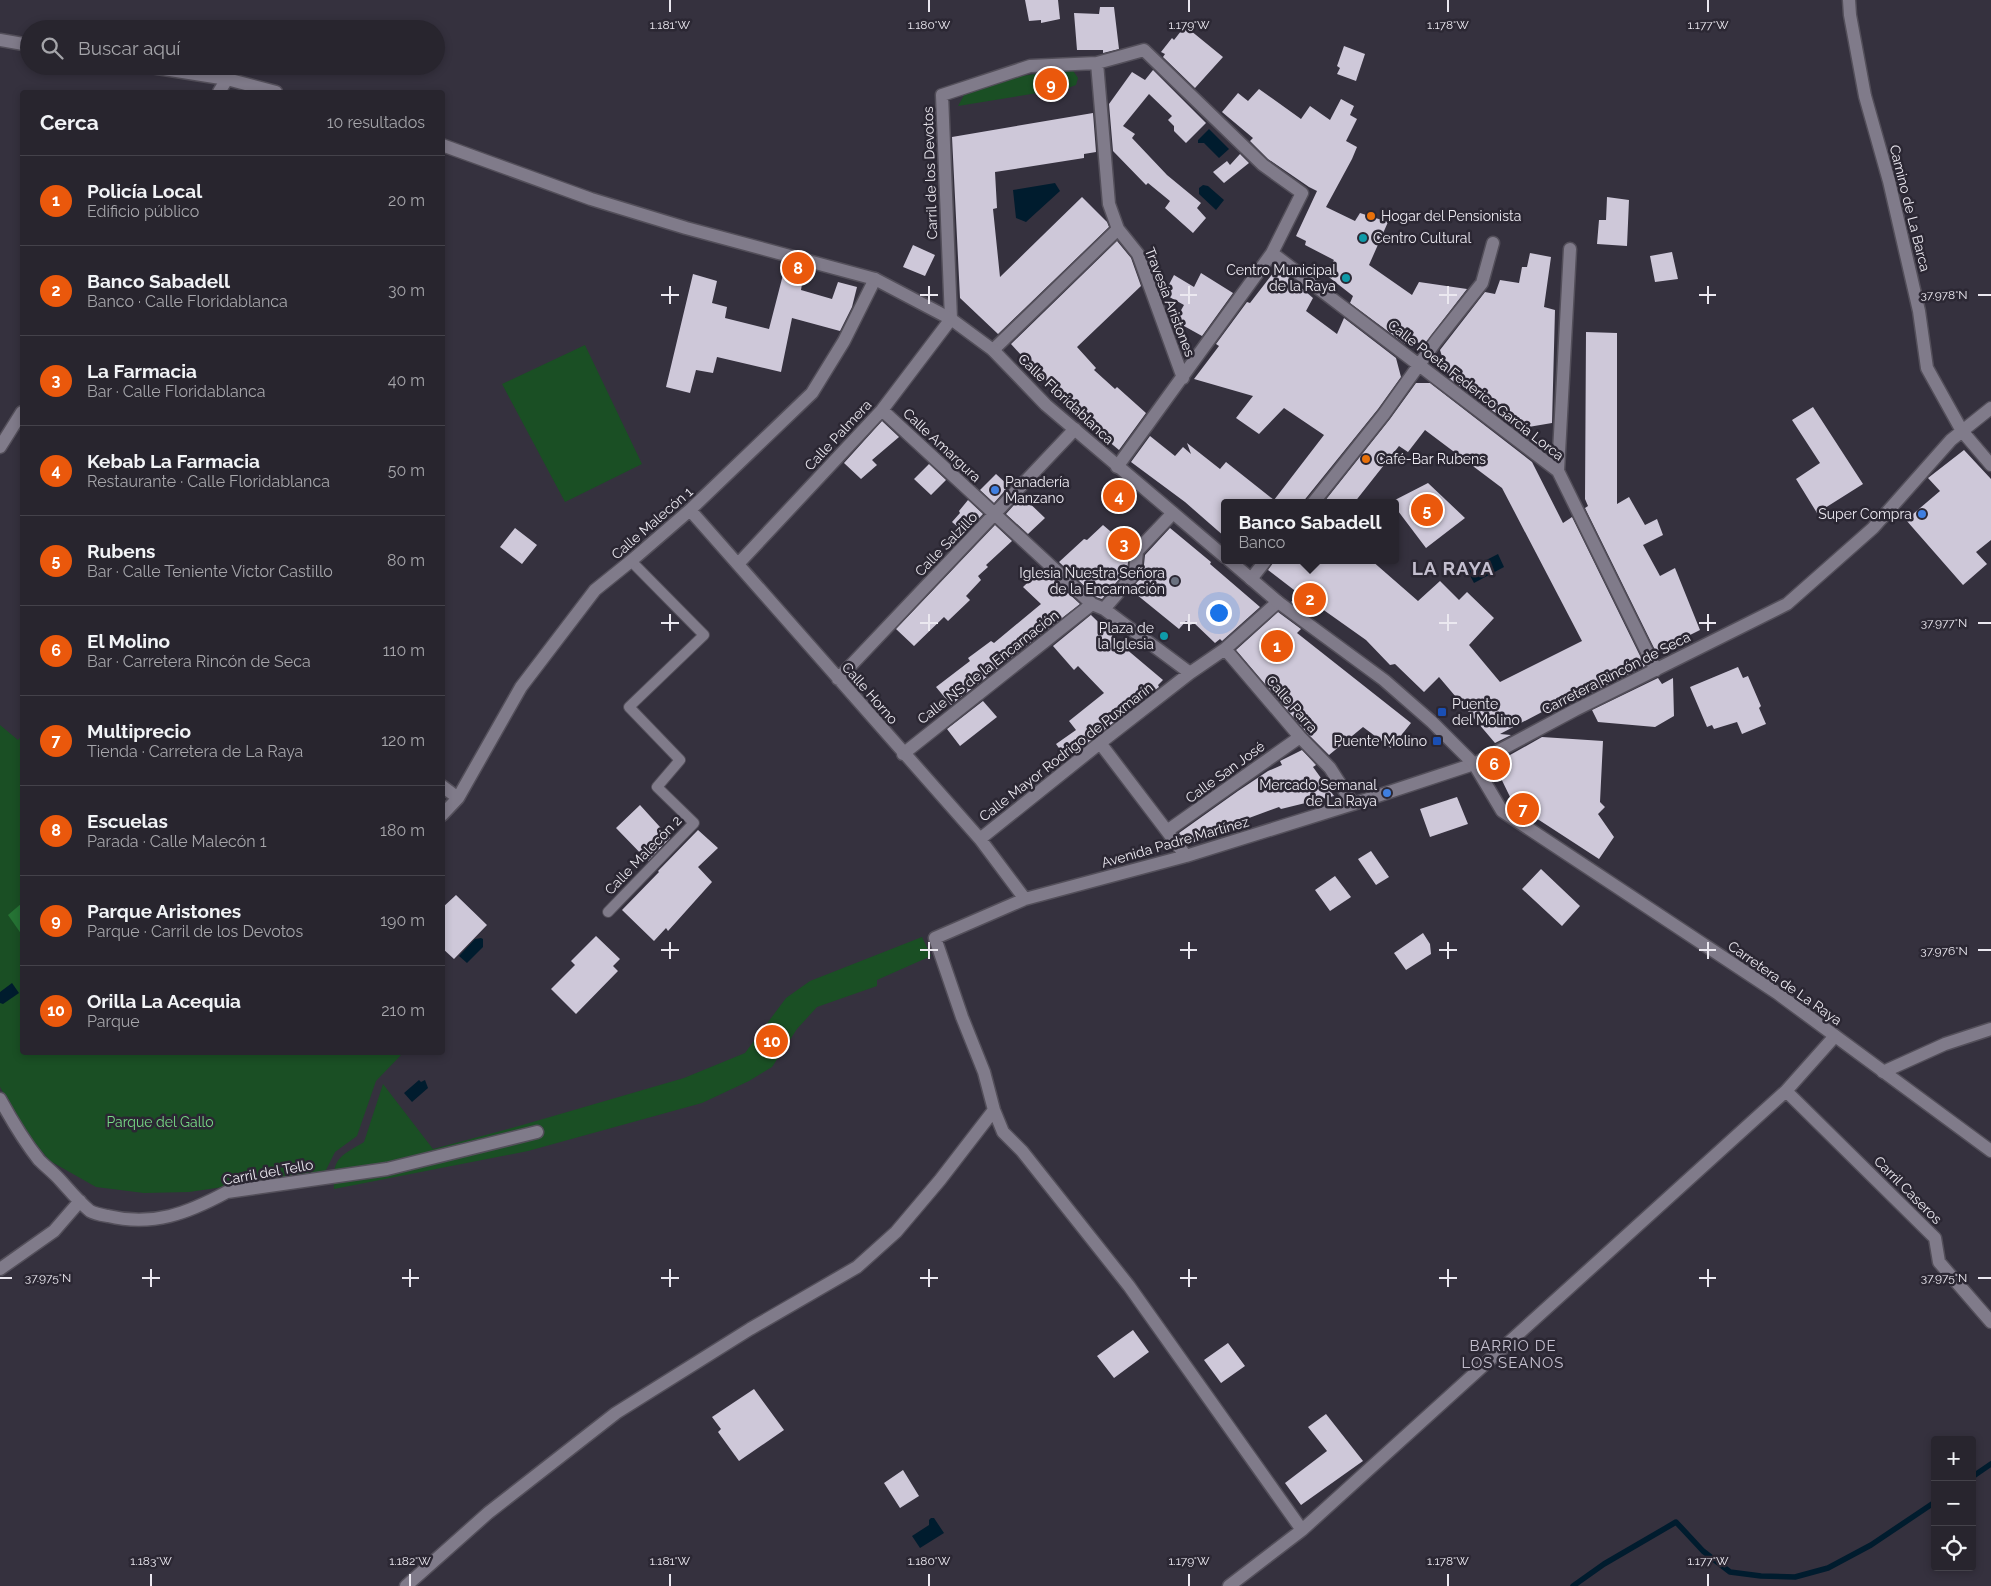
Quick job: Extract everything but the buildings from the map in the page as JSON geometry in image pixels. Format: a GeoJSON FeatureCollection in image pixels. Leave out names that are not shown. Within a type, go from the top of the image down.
{"type":"FeatureCollection","features":[{"type":"Feature","properties":{"kind":"street","name":"Camino de La Barca"},"geometry":{"type":"LineString","coordinates":[[1849,0],[1865,96],[1890,181],[1919,311],[1927,368],[1962,431],[1991,465]]}},
{"type":"Feature","properties":{"kind":"street"},"geometry":{"type":"LineString","coordinates":[[0,40],[20,43]]}},
{"type":"Feature","properties":{"kind":"street"},"geometry":{"type":"LineString","coordinates":[[1097,63],[1144,50],[1263,165],[1302,193],[1272,254],[1117,466]]}},
{"type":"Feature","properties":{"kind":"street","name":"Travesía Aristones"},"geometry":{"type":"LineString","coordinates":[[1097,63],[1108,204],[1118,229],[1138,254],[1183,378]]}},
{"type":"Feature","properties":{"kind":"street","name":"Carril de los Devotos"},"geometry":{"type":"LineString","coordinates":[[951,319],[942,95],[1030,66],[1097,63]]}},
{"type":"Feature","properties":{"kind":"street"},"geometry":{"type":"LineString","coordinates":[[202,75],[227,79],[268,90]]}},
{"type":"Feature","properties":{"kind":"street"},"geometry":{"type":"LineString","coordinates":[[220,90],[227,79]]}},
{"type":"Feature","properties":{"kind":"street","name":"Calle Floridablanca"},"geometry":{"type":"LineString","coordinates":[[445,146],[591,199],[686,228],[875,279],[951,319],[992,350],[1046,405],[1221,554]]}},
{"type":"Feature","properties":{"kind":"street"},"geometry":{"type":"LineString","coordinates":[[992,350],[1118,229]]}},
{"type":"Feature","properties":{"kind":"street"},"geometry":{"type":"LineString","coordinates":[[1316,499],[1384,414],[1482,283],[1493,243]]}},
{"type":"Feature","properties":{"kind":"street"},"geometry":{"type":"LineString","coordinates":[[1558,471],[1570,249]]}},
{"type":"Feature","properties":{"kind":"street","name":"Calle Poeta Federico García Lorca"},"geometry":{"type":"LineString","coordinates":[[1272,254],[1558,471],[1656,670]]}},
{"type":"Feature","properties":{"kind":"street","name":"Calle Malecón 1"},"geometry":{"type":"LineString","coordinates":[[445,812],[458,798],[521,687],[594,590],[690,510],[812,393],[844,341],[875,279]]}},
{"type":"Feature","properties":{"kind":"street","name":"Calle Palmera"},"geometry":{"type":"LineString","coordinates":[[738,564],[882,410],[951,319]]}},
{"type":"Feature","properties":{"kind":"street","name":"Carretera Rincón de Seca"},"geometry":{"type":"LineString","coordinates":[[1474,764],[1575,710],[1787,604],[1873,528],[1951,440],[1991,408]]}},
{"type":"Feature","properties":{"kind":"street","name":"Calle Amargura"},"geometry":{"type":"LineString","coordinates":[[882,410],[1098,607]]}},
{"type":"Feature","properties":{"kind":"street"},"geometry":{"type":"LineString","coordinates":[[0,447],[20,415]]}},
{"type":"Feature","properties":{"kind":"street","name":"Calle Salzillo"},"geometry":{"type":"LineString","coordinates":[[838,679],[995,515],[1075,428]]}},
{"type":"Feature","properties":{"kind":"street","name":"Calle Horno"},"geometry":{"type":"LineString","coordinates":[[690,510],[903,754],[980,839],[1026,898]]}},
{"type":"Feature","properties":{"kind":"street","name":"Calle NS de la Encarnación"},"geometry":{"type":"LineString","coordinates":[[903,754],[1098,607],[1135,573],[1137,551],[1173,513]]}},
{"type":"Feature","properties":{"kind":"street"},"geometry":{"type":"LineString","coordinates":[[1234,564],[1278,602],[1384,680],[1432,722],[1474,764]]}},
{"type":"Feature","properties":{"kind":"street"},"geometry":{"type":"LineString","coordinates":[[1251,579],[1263,564]]}},
{"type":"Feature","properties":{"kind":"street"},"geometry":{"type":"LineString","coordinates":[[1098,607],[1190,673],[1225,649],[1278,602]]}},
{"type":"Feature","properties":{"kind":"street","name":"Calle Parra"},"geometry":{"type":"LineString","coordinates":[[1225,649],[1300,737],[1330,768],[1353,804]]}},
{"type":"Feature","properties":{"kind":"street","name":"Calle Mayor Rodrigo de Puxmarín"},"geometry":{"type":"LineString","coordinates":[[980,839],[1190,673]]}},
{"type":"Feature","properties":{"kind":"street","name":"Calle San José"},"geometry":{"type":"LineString","coordinates":[[1167,831],[1300,737]]}},
{"type":"Feature","properties":{"kind":"street"},"geometry":{"type":"LineString","coordinates":[[1100,743],[1186,856]]}},
{"type":"Feature","properties":{"kind":"street","name":"Avenida Padre Martínez"},"geometry":{"type":"LineString","coordinates":[[994,1110],[984,1072],[962,1017],[935,938],[1026,898],[1186,856],[1474,764]]}},
{"type":"Feature","properties":{"kind":"street","name":"Carretera de La Raya"},"geometry":{"type":"LineString","coordinates":[[1474,764],[1502,811],[1777,993],[1991,1151]]}},
{"type":"Feature","properties":{"kind":"street"},"geometry":{"type":"LineString","coordinates":[[445,788],[458,798]]}},
{"type":"Feature","properties":{"kind":"street"},"geometry":{"type":"LineString","coordinates":[[1884,1072],[1945,1044],[1991,1029]]}},
{"type":"Feature","properties":{"kind":"street"},"geometry":{"type":"LineString","coordinates":[[1229,1586],[1302,1530],[1786,1091],[1835,1036]]}},
{"type":"Feature","properties":{"kind":"street","name":"Carril Caseros"},"geometry":{"type":"LineString","coordinates":[[1786,1091],[1935,1238],[1939,1262],[1991,1322]]}},
{"type":"Feature","properties":{"kind":"street","name":"Carril del Tello"},"geometry":{"type":"LineString","coordinates":[[0,1099],[20,1135],[35,1155],[91,1212],[122,1219],[148,1220],[175,1216],[227,1192],[387,1169],[538,1132]]}},
{"type":"Feature","properties":{"kind":"street"},"geometry":{"type":"LineString","coordinates":[[994,1110],[1003,1132],[1022,1151],[1129,1286],[1302,1530]]}},
{"type":"Feature","properties":{"kind":"street"},"geometry":{"type":"LineString","coordinates":[[406,1586],[488,1513],[616,1414],[750,1329],[857,1267],[896,1232],[940,1180],[994,1110]]}},
{"type":"Feature","properties":{"kind":"street"},"geometry":{"type":"LineString","coordinates":[[0,1268],[54,1231],[80,1201]]}},
{"type":"Feature","properties":{"kind":"lane","name":"Calle Malecón 2"},"geometry":{"type":"LineString","coordinates":[[608,912],[694,824],[657,787],[680,760],[629,707],[704,635],[631,561]]}},
{"type":"Feature","properties":{"kind":"green space"},"geometry":{"type":"Polygon","coordinates":[[[1072,69],[1078,78],[1076,85],[1068,88],[958,106],[964,95],[984,81],[1072,69]]]}},
{"type":"Feature","properties":{"kind":"green space"},"geometry":{"type":"Polygon","coordinates":[[[585,345],[642,464],[565,502],[502,384],[585,345]]]}},
{"type":"Feature","properties":{"kind":"green space","name":"Parque del Gallo"},"geometry":{"type":"Polygon","coordinates":[[[0,725],[18,740],[20,738],[20,1055],[401,1055],[376,1081],[357,1136],[335,1152],[325,1172],[189,1192],[144,1193],[96,1187],[50,1161],[25,1131],[0,1087],[0,725]]]}},
{"type":"Feature","properties":{"kind":"green space"},"geometry":{"type":"Polygon","coordinates":[[[20,905],[20,932],[8,915],[20,905]]]}},
{"type":"Feature","properties":{"kind":"green space"},"geometry":{"type":"Polygon","coordinates":[[[922,937],[931,956],[877,980],[877,986],[817,1007],[797,1029],[772,1067],[749,1081],[702,1103],[528,1151],[334,1189],[336,1164],[348,1151],[364,1142],[383,1084],[433,1149],[519,1126],[684,1078],[745,1053],[786,998],[810,981],[922,937]]]}},
{"type":"Feature","properties":{"kind":"water"},"geometry":{"type":"Polygon","coordinates":[[[1209,129],[1229,149],[1219,158],[1204,143],[1198,143],[1198,140],[1209,129]]]}},
{"type":"Feature","properties":{"kind":"water"},"geometry":{"type":"Polygon","coordinates":[[[1055,183],[1060,191],[1026,222],[1016,218],[1013,190],[1055,183]]]}},
{"type":"Feature","properties":{"kind":"water"},"geometry":{"type":"Polygon","coordinates":[[[1203,185],[1208,186],[1224,200],[1216,210],[1199,194],[1199,188],[1203,185]]]}},
{"type":"Feature","properties":{"kind":"water"},"geometry":{"type":"Polygon","coordinates":[[[1498,554],[1504,567],[1474,583],[1467,570],[1498,554]]]}},
{"type":"Feature","properties":{"kind":"water"},"geometry":{"type":"Polygon","coordinates":[[[475,939],[483,939],[483,947],[467,963],[459,956],[475,939]]]}},
{"type":"Feature","properties":{"kind":"water"},"geometry":{"type":"Polygon","coordinates":[[[12,983],[19,993],[3,1004],[0,1003],[0,992],[12,983]]]}},
{"type":"Feature","properties":{"kind":"water"},"geometry":{"type":"Polygon","coordinates":[[[419,1080],[421,1082],[425,1080],[428,1088],[412,1102],[404,1093],[419,1080]]]}},
{"type":"Feature","properties":{"kind":"water"},"geometry":{"type":"Polygon","coordinates":[[[931,1518],[934,1518],[944,1533],[920,1548],[912,1536],[929,1525],[931,1518]]]}},
{"type":"Feature","properties":{"kind":"waterway"},"geometry":{"type":"LineString","coordinates":[[1976,1474],[1991,1464]]}},
{"type":"Feature","properties":{"kind":"waterway"},"geometry":{"type":"LineString","coordinates":[[1573,1586],[1604,1564],[1676,1522],[1703,1551],[1730,1572],[1761,1576],[1795,1577],[1828,1568],[1871,1545],[1931,1505]]}},
{"type":"Feature","properties":{"kind":"place","name":"Parque Aristones"},"geometry":{"type":"Point","coordinates":[1051,84]}},
{"type":"Feature","properties":{"kind":"place","name":"Hogar del Pensionista"},"geometry":{"type":"Point","coordinates":[1371,216]}},
{"type":"Feature","properties":{"kind":"place","name":"Centro Cultural"},"geometry":{"type":"Point","coordinates":[1363,238]}},
{"type":"Feature","properties":{"kind":"place","name":"Escuelas"},"geometry":{"type":"Point","coordinates":[798,268]}},
{"type":"Feature","properties":{"kind":"place","name":"Centro Municipal de la Raya"},"geometry":{"type":"Point","coordinates":[1346,278]}},
{"type":"Feature","properties":{"kind":"place","name":"Café-Bar Rubens"},"geometry":{"type":"Point","coordinates":[1366,459]}},
{"type":"Feature","properties":{"kind":"place","name":"Panadería Manzano"},"geometry":{"type":"Point","coordinates":[995,490]}},
{"type":"Feature","properties":{"kind":"place","name":"Kebab La Farmacia"},"geometry":{"type":"Point","coordinates":[1119,496]}},
{"type":"Feature","properties":{"kind":"place","name":"Rubens"},"geometry":{"type":"Point","coordinates":[1427,510]}},
{"type":"Feature","properties":{"kind":"place","name":"Super Compra"},"geometry":{"type":"Point","coordinates":[1922,514]}},
{"type":"Feature","properties":{"kind":"place","name":"La Farmacia"},"geometry":{"type":"Point","coordinates":[1124,544]}},
{"type":"Feature","properties":{"kind":"place","name":"Iglesia Nuestra Señora de la Encarnación"},"geometry":{"type":"Point","coordinates":[1175,581]}},
{"type":"Feature","properties":{"kind":"place","name":"Banco Sabadell"},"geometry":{"type":"Point","coordinates":[1310,599]}},
{"type":"Feature","properties":{"kind":"place","name":"Plaza de la Iglesia"},"geometry":{"type":"Point","coordinates":[1164,636]}},
{"type":"Feature","properties":{"kind":"place","name":"Policía Local"},"geometry":{"type":"Point","coordinates":[1277,646]}},
{"type":"Feature","properties":{"kind":"place","name":"Puente del Molino"},"geometry":{"type":"Point","coordinates":[1442,712]}},
{"type":"Feature","properties":{"kind":"place","name":"Puente Molino"},"geometry":{"type":"Point","coordinates":[1437,741]}},
{"type":"Feature","properties":{"kind":"place","name":"El Molino"},"geometry":{"type":"Point","coordinates":[1494,764]}},
{"type":"Feature","properties":{"kind":"place","name":"Mercado Semanal de La Raya"},"geometry":{"type":"Point","coordinates":[1387,793]}},
{"type":"Feature","properties":{"kind":"place","name":"Multiprecio"},"geometry":{"type":"Point","coordinates":[1523,809]}},
{"type":"Feature","properties":{"kind":"place","name":"Orilla La Acequia"},"geometry":{"type":"Point","coordinates":[772,1041]}},
{"type":"Feature","properties":{"kind":"district","name":"LA RAYA"},"geometry":{"type":"Point","coordinates":[1453,568]}},
{"type":"Feature","properties":{"kind":"district","name":"BARRIO DE LOS SEANOS"},"geometry":{"type":"Point","coordinates":[1513,1354]}}]}
